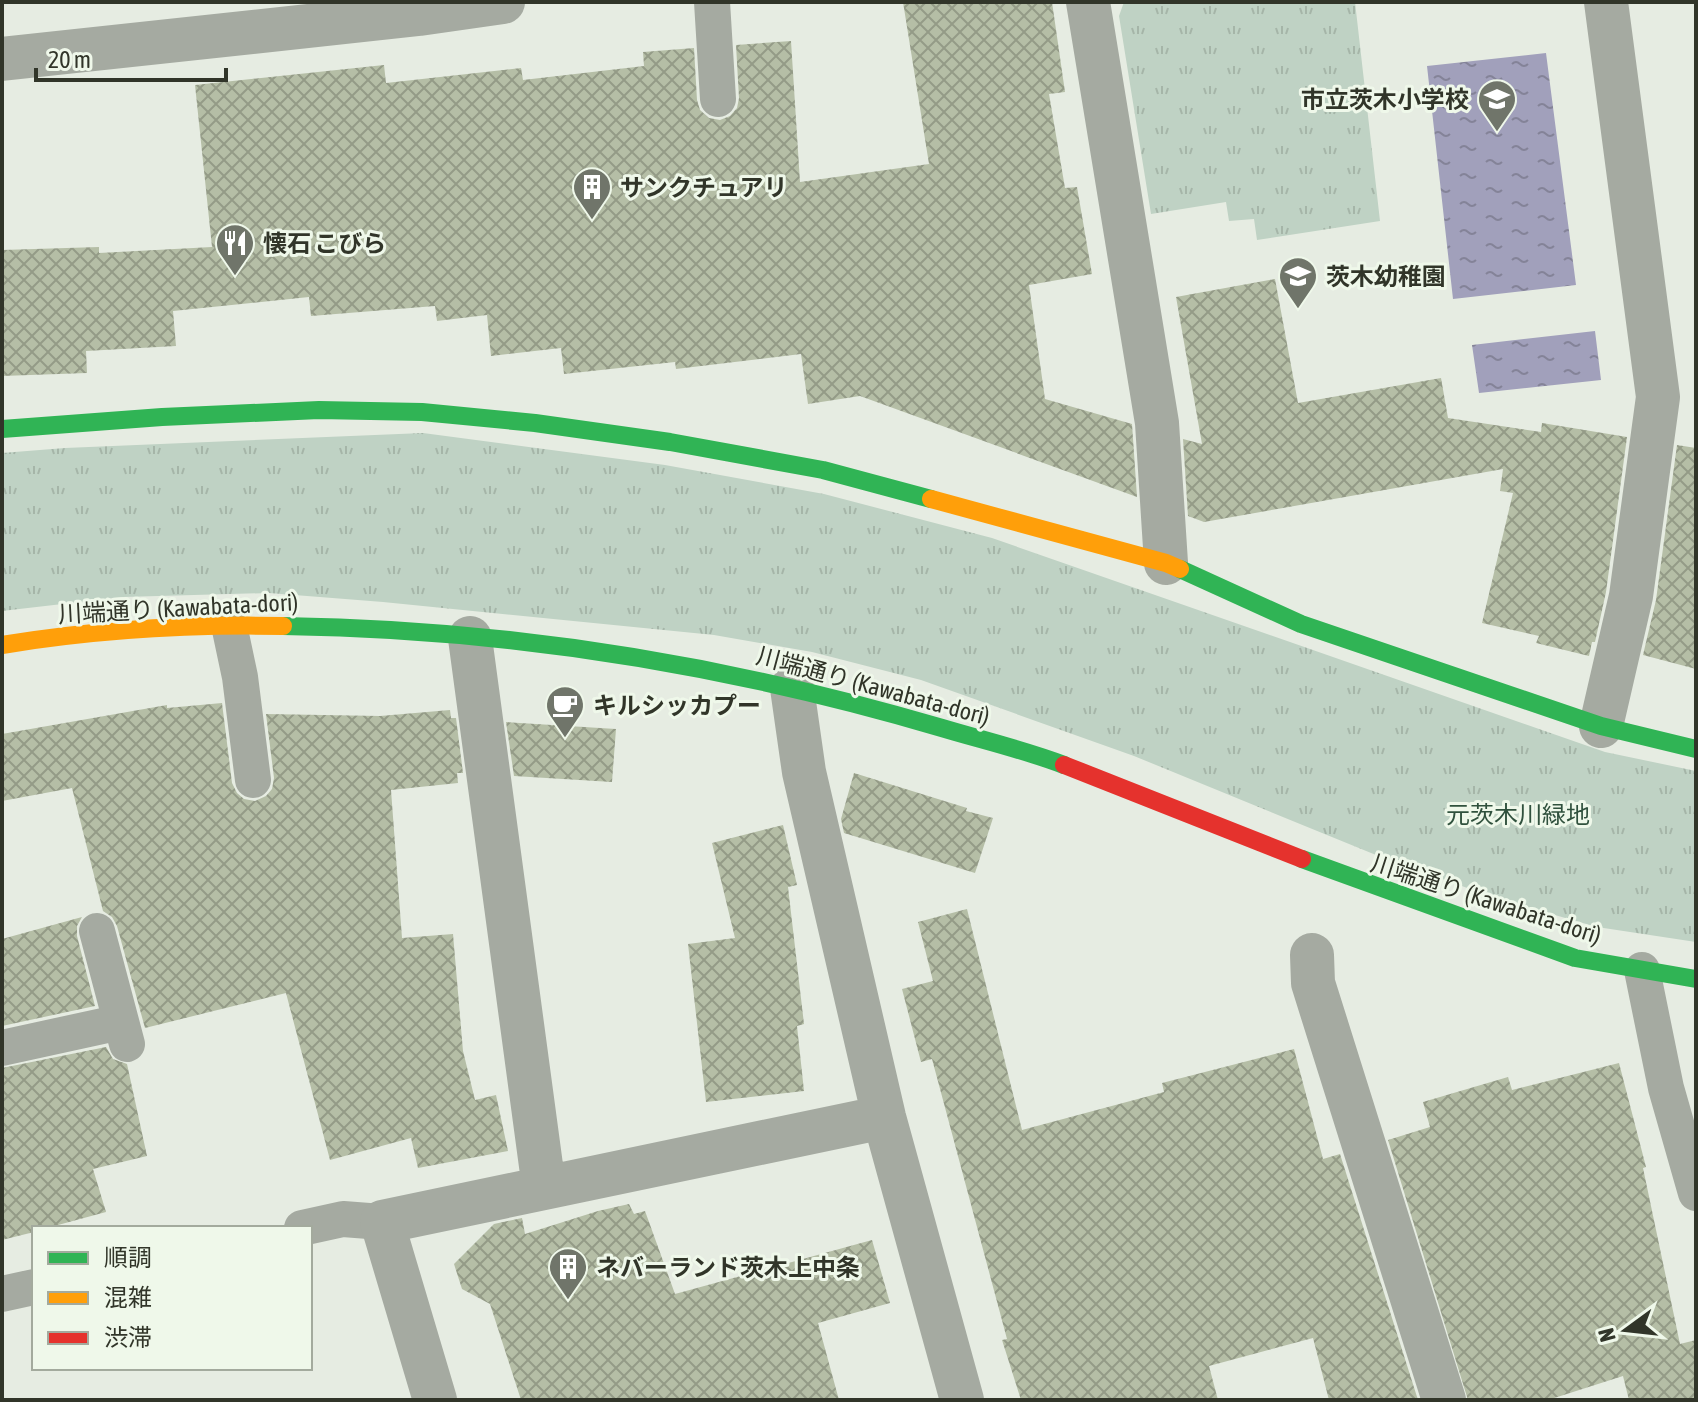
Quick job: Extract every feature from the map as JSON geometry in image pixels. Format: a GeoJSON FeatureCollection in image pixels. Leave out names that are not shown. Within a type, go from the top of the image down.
{"type":"FeatureCollection","features":[{"type":"Feature","properties":{"kind":"street"},"geometry":{"type":"LineString","coordinates":[[2,59],[417,8],[503,2]]}},
{"type":"Feature","properties":{"kind":"street"},"geometry":{"type":"LineString","coordinates":[[1088,2],[1157,423],[1166,563]]}},
{"type":"Feature","properties":{"kind":"street"},"geometry":{"type":"LineString","coordinates":[[1601,726],[1677,396],[1606,2]]}},
{"type":"Feature","properties":{"kind":"street"},"geometry":{"type":"LineString","coordinates":[[2,429],[162,417],[319,410],[422,412],[535,423],[670,442],[823,470],[1166,563],[1301,624],[1601,726],[1696,749]]}},
{"type":"Feature","properties":{"kind":"street","name":"川端通り (Kawabata-dori)"},"geometry":{"type":"LineString","coordinates":[[2,645],[59,636],[229,625],[354,627],[629,656],[792,688],[946,728],[1060,763],[1358,881],[1575,958],[1696,979]]}},
{"type":"Feature","properties":{"kind":"street"},"geometry":{"type":"LineString","coordinates":[[470,638],[544,1188]]}},
{"type":"Feature","properties":{"kind":"street"},"geometry":{"type":"LineString","coordinates":[[792,688],[804,772],[884,1117],[962,1400]]}},
{"type":"Feature","properties":{"kind":"street"},"geometry":{"type":"LineString","coordinates":[[1312,955],[1313,983],[1444,1400]]}},
{"type":"Feature","properties":{"kind":"street"},"geometry":{"type":"LineString","coordinates":[[435,1400],[382,1222],[884,1117]]}},
{"type":"Feature","properties":{"kind":"lane"},"geometry":{"type":"LineString","coordinates":[[712,2],[718,99]]}},
{"type":"Feature","properties":{"kind":"lane"},"geometry":{"type":"LineString","coordinates":[[229,625],[240,677],[253,780]]}},
{"type":"Feature","properties":{"kind":"lane"},"geometry":{"type":"LineString","coordinates":[[2,1048],[124,1033],[97,931]]}},
{"type":"Feature","properties":{"kind":"lane"},"geometry":{"type":"LineString","coordinates":[[1642,970],[1666,1088],[1696,1193]]}},
{"type":"Feature","properties":{"kind":"lane"},"geometry":{"type":"LineString","coordinates":[[311,1226],[343,1219],[382,1222]]}},
{"type":"Feature","properties":{"kind":"lane"},"geometry":{"type":"LineString","coordinates":[[2,1294],[32,1287]]}},
{"type":"Feature","properties":{"kind":"green space"},"geometry":{"type":"Polygon","coordinates":[[[1124,2],[1355,2],[1380,221],[1257,240],[1254,219],[1229,221],[1226,202],[1151,214],[1119,16],[1124,2]]]}},
{"type":"Feature","properties":{"kind":"green space","name":"元茨木川緑地"},"geometry":{"type":"Polygon","coordinates":[[[423,433],[665,465],[824,494],[992,538],[1605,752],[1696,771],[1696,942],[1597,927],[1495,898],[1376,855],[1134,756],[921,680],[812,652],[714,635],[269,593],[123,597],[2,611],[2,453],[423,433]]]}},
{"type":"Feature","properties":{"kind":"water"},"geometry":{"type":"Polygon","coordinates":[[[1546,53],[1576,285],[1453,299],[1427,66],[1546,53]]]}},
{"type":"Feature","properties":{"kind":"water"},"geometry":{"type":"Polygon","coordinates":[[[1595,331],[1601,380],[1479,393],[1472,345],[1595,331]]]}},
{"type":"Feature","properties":{"kind":"building"},"geometry":{"type":"Polygon","coordinates":[[[903,2],[1052,2],[1065,92],[1049,94],[1065,188],[1077,187],[1092,274],[1029,285],[1045,399],[1132,424],[1137,497],[860,396],[808,404],[801,354],[676,369],[675,362],[564,374],[561,348],[491,356],[487,315],[437,321],[435,306],[311,316],[309,297],[173,311],[176,346],[86,351],[87,373],[2,376],[2,250],[99,247],[99,253],[212,247],[195,85],[384,65],[386,83],[521,68],[523,80],[644,66],[643,52],[694,48],[700,110],[709,118],[720,120],[730,116],[737,108],[736,45],[791,41],[800,182],[929,164],[903,2]]]}},
{"type":"Feature","properties":{"kind":"building"},"geometry":{"type":"Polygon","coordinates":[[[1275,279],[1298,403],[1441,378],[1448,418],[1541,432],[1542,423],[1627,437],[1606,592],[1589,656],[1536,643],[1539,636],[1482,623],[1513,493],[1500,491],[1503,469],[1204,522],[1188,516],[1183,439],[1202,444],[1176,297],[1275,279]]]}},
{"type":"Feature","properties":{"kind":"building"},"geometry":{"type":"Polygon","coordinates":[[[1677,445],[1696,448],[1696,669],[1643,655],[1656,600],[1677,445]]]}},
{"type":"Feature","properties":{"kind":"building"},"geometry":{"type":"Polygon","coordinates":[[[222,703],[232,783],[244,799],[255,801],[272,789],[274,778],[266,714],[380,716],[450,710],[451,718],[456,718],[463,773],[457,773],[458,783],[391,790],[402,938],[453,934],[463,1051],[475,1100],[496,1095],[508,1151],[418,1168],[411,1138],[330,1160],[286,993],[145,1028],[117,926],[112,917],[103,911],[72,788],[2,801],[2,734],[167,705],[167,708],[222,703]]]}},
{"type":"Feature","properties":{"kind":"building"},"geometry":{"type":"Polygon","coordinates":[[[506,722],[616,729],[612,782],[514,776],[506,722]]]}},
{"type":"Feature","properties":{"kind":"building"},"geometry":{"type":"Polygon","coordinates":[[[854,773],[993,818],[975,873],[844,833],[841,819],[854,773]]]}},
{"type":"Feature","properties":{"kind":"building"},"geometry":{"type":"Polygon","coordinates":[[[783,825],[797,885],[788,887],[804,1024],[797,1026],[804,1091],[706,1102],[688,944],[735,938],[712,843],[783,825]]]}},
{"type":"Feature","properties":{"kind":"building"},"geometry":{"type":"Polygon","coordinates":[[[967,909],[1022,1130],[1164,1092],[1162,1083],[1294,1049],[1323,1159],[1340,1154],[1418,1400],[1329,1400],[1313,1338],[1209,1366],[1218,1400],[1021,1400],[1002,1340],[1007,1339],[932,1059],[921,1062],[902,989],[933,981],[918,922],[967,909]]]}},
{"type":"Feature","properties":{"kind":"building"},"geometry":{"type":"Polygon","coordinates":[[[82,917],[77,926],[77,936],[95,1006],[2,1026],[2,939],[82,917]]]}},
{"type":"Feature","properties":{"kind":"building"},"geometry":{"type":"Polygon","coordinates":[[[106,1047],[113,1059],[127,1064],[147,1156],[93,1169],[106,1212],[54,1226],[32,1226],[32,1232],[2,1240],[2,1068],[106,1047]]]}},
{"type":"Feature","properties":{"kind":"building"},"geometry":{"type":"Polygon","coordinates":[[[1619,1063],[1646,1167],[1643,1168],[1680,1344],[1696,1340],[1696,1400],[1629,1400],[1623,1376],[1548,1400],[1468,1400],[1388,1140],[1430,1127],[1423,1102],[1508,1077],[1512,1090],[1619,1063]]]}},
{"type":"Feature","properties":{"kind":"building"},"geometry":{"type":"Polygon","coordinates":[[[629,1204],[634,1214],[645,1211],[675,1294],[872,1240],[890,1303],[818,1323],[839,1400],[521,1400],[490,1304],[462,1289],[454,1264],[494,1224],[522,1218],[525,1234],[629,1204]]]}},
{"type":"Feature","properties":{"kind":"traffic: fast"},"geometry":{"type":"LineString","coordinates":[[2,429],[162,417],[319,410],[422,412],[535,423],[670,442],[823,470],[931,499]]}},
{"type":"Feature","properties":{"kind":"traffic: fast"},"geometry":{"type":"LineString","coordinates":[[1180,569],[1301,624],[1601,726],[1696,749]]}},
{"type":"Feature","properties":{"kind":"traffic: fast"},"geometry":{"type":"LineString","coordinates":[[283,626],[450,634],[616,654],[781,686],[862,706],[1064,765]]}},
{"type":"Feature","properties":{"kind":"traffic: fast"},"geometry":{"type":"LineString","coordinates":[[1302,859],[1575,958],[1696,979]]}},
{"type":"Feature","properties":{"kind":"traffic: slow"},"geometry":{"type":"LineString","coordinates":[[931,499],[1180,569]]}},
{"type":"Feature","properties":{"kind":"traffic: slow"},"geometry":{"type":"LineString","coordinates":[[2,645],[142,629],[283,626]]}},
{"type":"Feature","properties":{"kind":"traffic: jam"},"geometry":{"type":"LineString","coordinates":[[1064,765],[1302,859]]}},
{"type":"Feature","properties":{"kind":"place","name":"市立茨木小学校"},"geometry":{"type":"Point","coordinates":[1497,133]}},
{"type":"Feature","properties":{"kind":"place","name":"サンクチュアリ"},"geometry":{"type":"Point","coordinates":[592,221]}},
{"type":"Feature","properties":{"kind":"place","name":"懐石 こびら"},"geometry":{"type":"Point","coordinates":[235,277]}},
{"type":"Feature","properties":{"kind":"place","name":"茨木幼稚園"},"geometry":{"type":"Point","coordinates":[1298,310]}},
{"type":"Feature","properties":{"kind":"place","name":"キルシッカプー"},"geometry":{"type":"Point","coordinates":[565,739]}},
{"type":"Feature","properties":{"kind":"place","name":"ネバーランド茨木上中条"},"geometry":{"type":"Point","coordinates":[568,1301]}}]}
